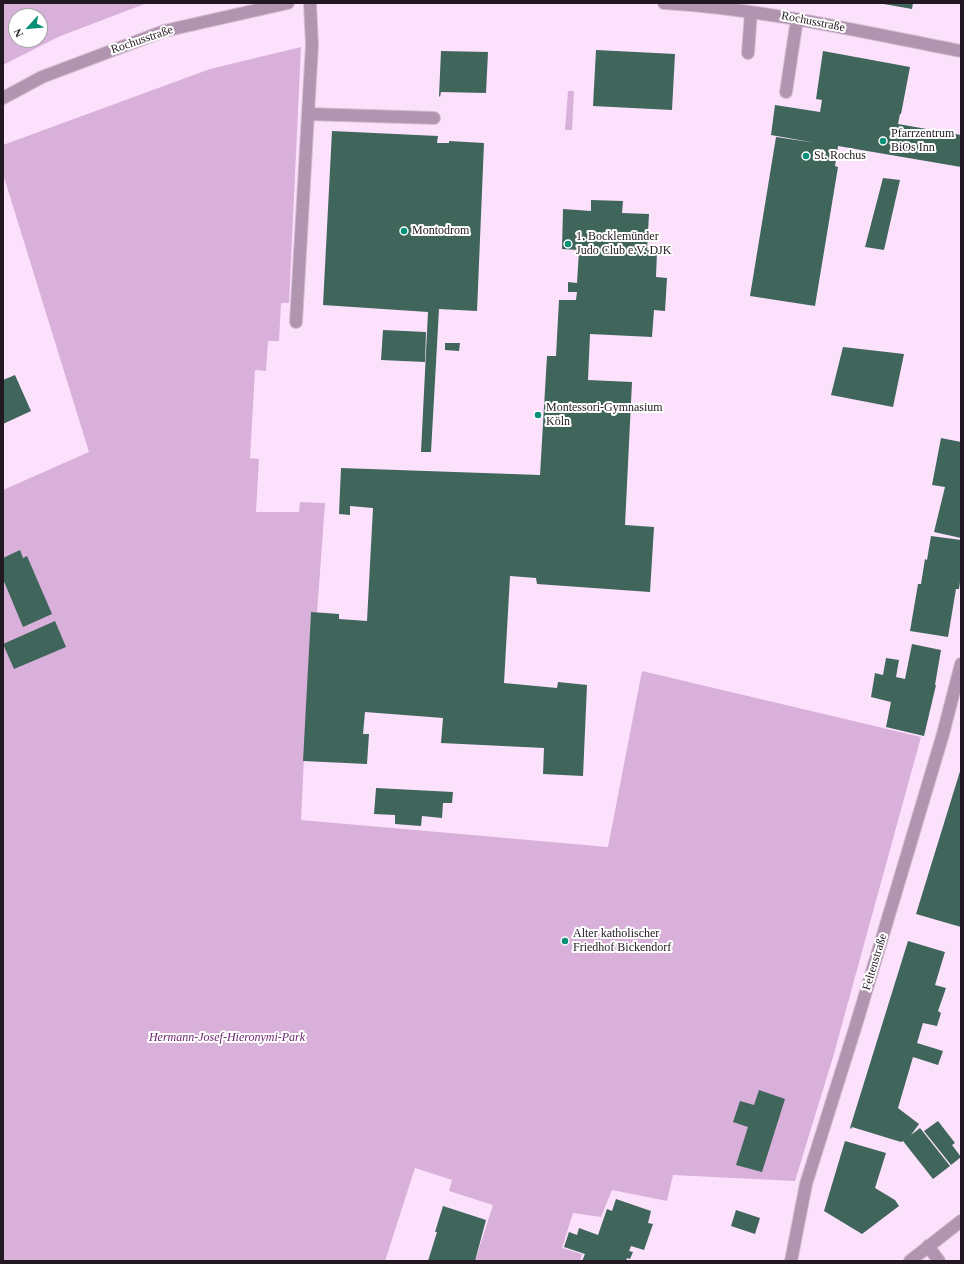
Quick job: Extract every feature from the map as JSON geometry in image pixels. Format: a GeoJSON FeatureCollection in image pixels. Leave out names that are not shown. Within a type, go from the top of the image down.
{"type":"FeatureCollection","features":[{"type":"Feature","properties":{"kind":"street","name":"Rochusstraße"},"geometry":{"type":"LineString","coordinates":[[3,98],[42,77],[164,31],[288,3]]}},
{"type":"Feature","properties":{"kind":"street"},"geometry":{"type":"LineString","coordinates":[[296,322],[312,45],[310,3]]}},
{"type":"Feature","properties":{"kind":"street","name":"Rochusstraße"},"geometry":{"type":"LineString","coordinates":[[664,3],[699,5],[797,19],[961,51]]}},
{"type":"Feature","properties":{"kind":"street"},"geometry":{"type":"LineString","coordinates":[[748,53],[751,12]]}},
{"type":"Feature","properties":{"kind":"street"},"geometry":{"type":"LineString","coordinates":[[786,92],[797,19]]}},
{"type":"Feature","properties":{"kind":"street"},"geometry":{"type":"LineString","coordinates":[[308,114],[434,118]]}},
{"type":"Feature","properties":{"kind":"street","name":"Feltenstraße"},"geometry":{"type":"LineString","coordinates":[[791,1261],[806,1184],[910,846],[943,734],[961,664]]}},
{"type":"Feature","properties":{"kind":"street"},"geometry":{"type":"LineString","coordinates":[[910,1261],[961,1220]]}},
{"type":"Feature","properties":{"kind":"street"},"geometry":{"type":"LineString","coordinates":[[928,1246],[939,1261]]}},
{"type":"Feature","properties":{"kind":"green space"},"geometry":{"type":"Polygon","coordinates":[[[3,3],[147,3],[48,42],[48,8],[8,8],[8,48],[36,48],[3,65],[3,3]]]}},
{"type":"Feature","properties":{"kind":"green space","name":"Hermann-Josef-Hieronymi-Park"},"geometry":{"type":"Polygon","coordinates":[[[301,47],[289,303],[281,303],[279,341],[268,341],[266,371],[255,370],[250,458],[259,459],[256,512],[299,512],[300,502],[325,503],[317,613],[311,613],[301,820],[608,847],[642,671],[921,737],[833,1057],[795,1181],[673,1175],[667,1201],[612,1190],[601,1217],[573,1213],[562,1248],[582,1254],[580,1261],[475,1261],[493,1205],[449,1191],[452,1180],[415,1168],[385,1261],[3,1261],[3,490],[89,452],[3,174],[3,145],[210,69],[301,47]]]}},
{"type":"Feature","properties":{"kind":"green space"},"geometry":{"type":"Polygon","coordinates":[[[568,91],[574,91],[572,130],[565,130],[568,91]]]}},
{"type":"Feature","properties":{"kind":"building"},"geometry":{"type":"Polygon","coordinates":[[[878,3],[913,3],[912,9],[878,3]]]}},
{"type":"Feature","properties":{"kind":"building"},"geometry":{"type":"Polygon","coordinates":[[[596,50],[675,54],[672,110],[593,106],[596,50]]]}},
{"type":"Feature","properties":{"kind":"building"},"geometry":{"type":"Polygon","coordinates":[[[441,51],[488,52],[486,93],[441,92],[440,97],[441,51]]]}},
{"type":"Feature","properties":{"kind":"building"},"geometry":{"type":"Polygon","coordinates":[[[823,51],[910,67],[898,124],[961,135],[961,167],[838,146],[835,166],[838,167],[815,306],[750,296],[776,137],[816,143],[771,135],[775,105],[820,112],[822,100],[816,99],[823,51]]]}},
{"type":"Feature","properties":{"kind":"building","name":"Montodrom"},"geometry":{"type":"Polygon","coordinates":[[[332,131],[438,136],[437,143],[449,143],[449,141],[484,143],[477,311],[439,309],[431,452],[421,452],[428,312],[323,305],[332,131]]]}},
{"type":"Feature","properties":{"kind":"building"},"geometry":{"type":"Polygon","coordinates":[[[883,178],[900,180],[884,250],[865,247],[883,178]]]}},
{"type":"Feature","properties":{"kind":"building"},"geometry":{"type":"Polygon","coordinates":[[[591,200],[623,201],[622,213],[649,214],[647,250],[657,251],[656,277],[667,278],[665,311],[654,310],[652,337],[590,334],[588,380],[632,382],[625,525],[654,527],[650,592],[537,584],[536,578],[510,576],[504,683],[557,688],[558,682],[587,685],[583,776],[543,774],[544,748],[441,743],[443,718],[365,712],[363,734],[369,734],[367,764],[303,761],[311,612],[339,614],[339,619],[367,621],[373,508],[350,506],[350,515],[339,514],[341,468],[540,475],[547,356],[556,356],[559,300],[576,300],[577,292],[568,292],[568,282],[577,283],[579,250],[562,249],[563,209],[591,211],[591,200]]]}},
{"type":"Feature","properties":{"kind":"building"},"geometry":{"type":"Polygon","coordinates":[[[383,330],[426,332],[425,362],[381,360],[383,330]]]}},
{"type":"Feature","properties":{"kind":"building"},"geometry":{"type":"Polygon","coordinates":[[[445,343],[460,343],[459,351],[445,350],[445,343]]]}},
{"type":"Feature","properties":{"kind":"building"},"geometry":{"type":"Polygon","coordinates":[[[843,347],[904,354],[893,407],[831,395],[843,347]]]}},
{"type":"Feature","properties":{"kind":"building"},"geometry":{"type":"Polygon","coordinates":[[[15,375],[31,411],[3,424],[3,380],[15,375]]]}},
{"type":"Feature","properties":{"kind":"building"},"geometry":{"type":"Polygon","coordinates":[[[941,438],[961,442],[961,538],[934,532],[945,487],[932,485],[941,438]]]}},
{"type":"Feature","properties":{"kind":"building"},"geometry":{"type":"Polygon","coordinates":[[[931,536],[961,540],[961,575],[959,589],[956,589],[948,637],[910,631],[918,584],[921,584],[931,536]]]}},
{"type":"Feature","properties":{"kind":"building"},"geometry":{"type":"Polygon","coordinates":[[[20,550],[23,558],[27,556],[52,614],[23,627],[3,579],[3,558],[20,550]]]}},
{"type":"Feature","properties":{"kind":"building"},"geometry":{"type":"Polygon","coordinates":[[[55,621],[66,647],[14,669],[3,644],[55,621]]]}},
{"type":"Feature","properties":{"kind":"building"},"geometry":{"type":"Polygon","coordinates":[[[912,644],[941,650],[936,685],[924,736],[886,727],[891,702],[871,697],[875,673],[883,675],[886,658],[899,660],[896,677],[905,679],[912,644]]]}},
{"type":"Feature","properties":{"kind":"building"},"geometry":{"type":"Polygon","coordinates":[[[961,768],[961,927],[916,914],[961,768]]]}},
{"type":"Feature","properties":{"kind":"building"},"geometry":{"type":"Polygon","coordinates":[[[376,788],[453,792],[452,803],[443,803],[442,818],[422,816],[421,826],[395,824],[395,815],[374,814],[376,788]]]}},
{"type":"Feature","properties":{"kind":"building"},"geometry":{"type":"Polygon","coordinates":[[[908,941],[945,952],[935,985],[946,988],[938,1011],[941,1013],[937,1026],[923,1023],[917,1043],[943,1051],[938,1065],[913,1057],[898,1108],[919,1124],[911,1135],[920,1128],[950,1166],[933,1179],[903,1141],[901,1142],[852,1127],[851,1129],[850,1128],[908,941]]]}},
{"type":"Feature","properties":{"kind":"building"},"geometry":{"type":"Polygon","coordinates":[[[759,1090],[785,1099],[762,1172],[736,1165],[748,1127],[733,1122],[740,1101],[754,1105],[759,1090]]]}},
{"type":"Feature","properties":{"kind":"building"},"geometry":{"type":"Polygon","coordinates":[[[938,1121],[955,1143],[952,1145],[961,1157],[951,1165],[924,1131],[938,1121]]]}},
{"type":"Feature","properties":{"kind":"building"},"geometry":{"type":"Polygon","coordinates":[[[845,1141],[886,1153],[875,1188],[895,1200],[899,1206],[862,1234],[824,1211],[845,1141]]]}},
{"type":"Feature","properties":{"kind":"building"},"geometry":{"type":"Polygon","coordinates":[[[616,1199],[651,1211],[648,1223],[653,1224],[644,1250],[631,1246],[629,1251],[633,1252],[630,1259],[627,1258],[626,1261],[582,1261],[585,1254],[564,1247],[569,1232],[577,1235],[579,1228],[598,1235],[607,1209],[612,1211],[616,1199]]]}},
{"type":"Feature","properties":{"kind":"building"},"geometry":{"type":"Polygon","coordinates":[[[443,1206],[486,1220],[475,1261],[428,1261],[443,1206]]]}},
{"type":"Feature","properties":{"kind":"building"},"geometry":{"type":"Polygon","coordinates":[[[736,1210],[760,1218],[755,1234],[731,1226],[736,1210]]]}},
{"type":"Feature","properties":{"kind":"place","name":"Pfarrzentrum BiOs Inn"},"geometry":{"type":"Point","coordinates":[883,141]}},
{"type":"Feature","properties":{"kind":"place","name":"St. Rochus"},"geometry":{"type":"Point","coordinates":[806,156]}},
{"type":"Feature","properties":{"kind":"place","name":"Montodrom"},"geometry":{"type":"Point","coordinates":[404,231]}},
{"type":"Feature","properties":{"kind":"place","name":"1. Bocklemünder Judo Club e.V. DJK"},"geometry":{"type":"Point","coordinates":[568,244]}},
{"type":"Feature","properties":{"kind":"place","name":"Montessori-Gymnasium Köln"},"geometry":{"type":"Point","coordinates":[538,415]}},
{"type":"Feature","properties":{"kind":"place","name":"Alter katholischer Friedhof Bickendorf"},"geometry":{"type":"Point","coordinates":[565,941]}}]}
